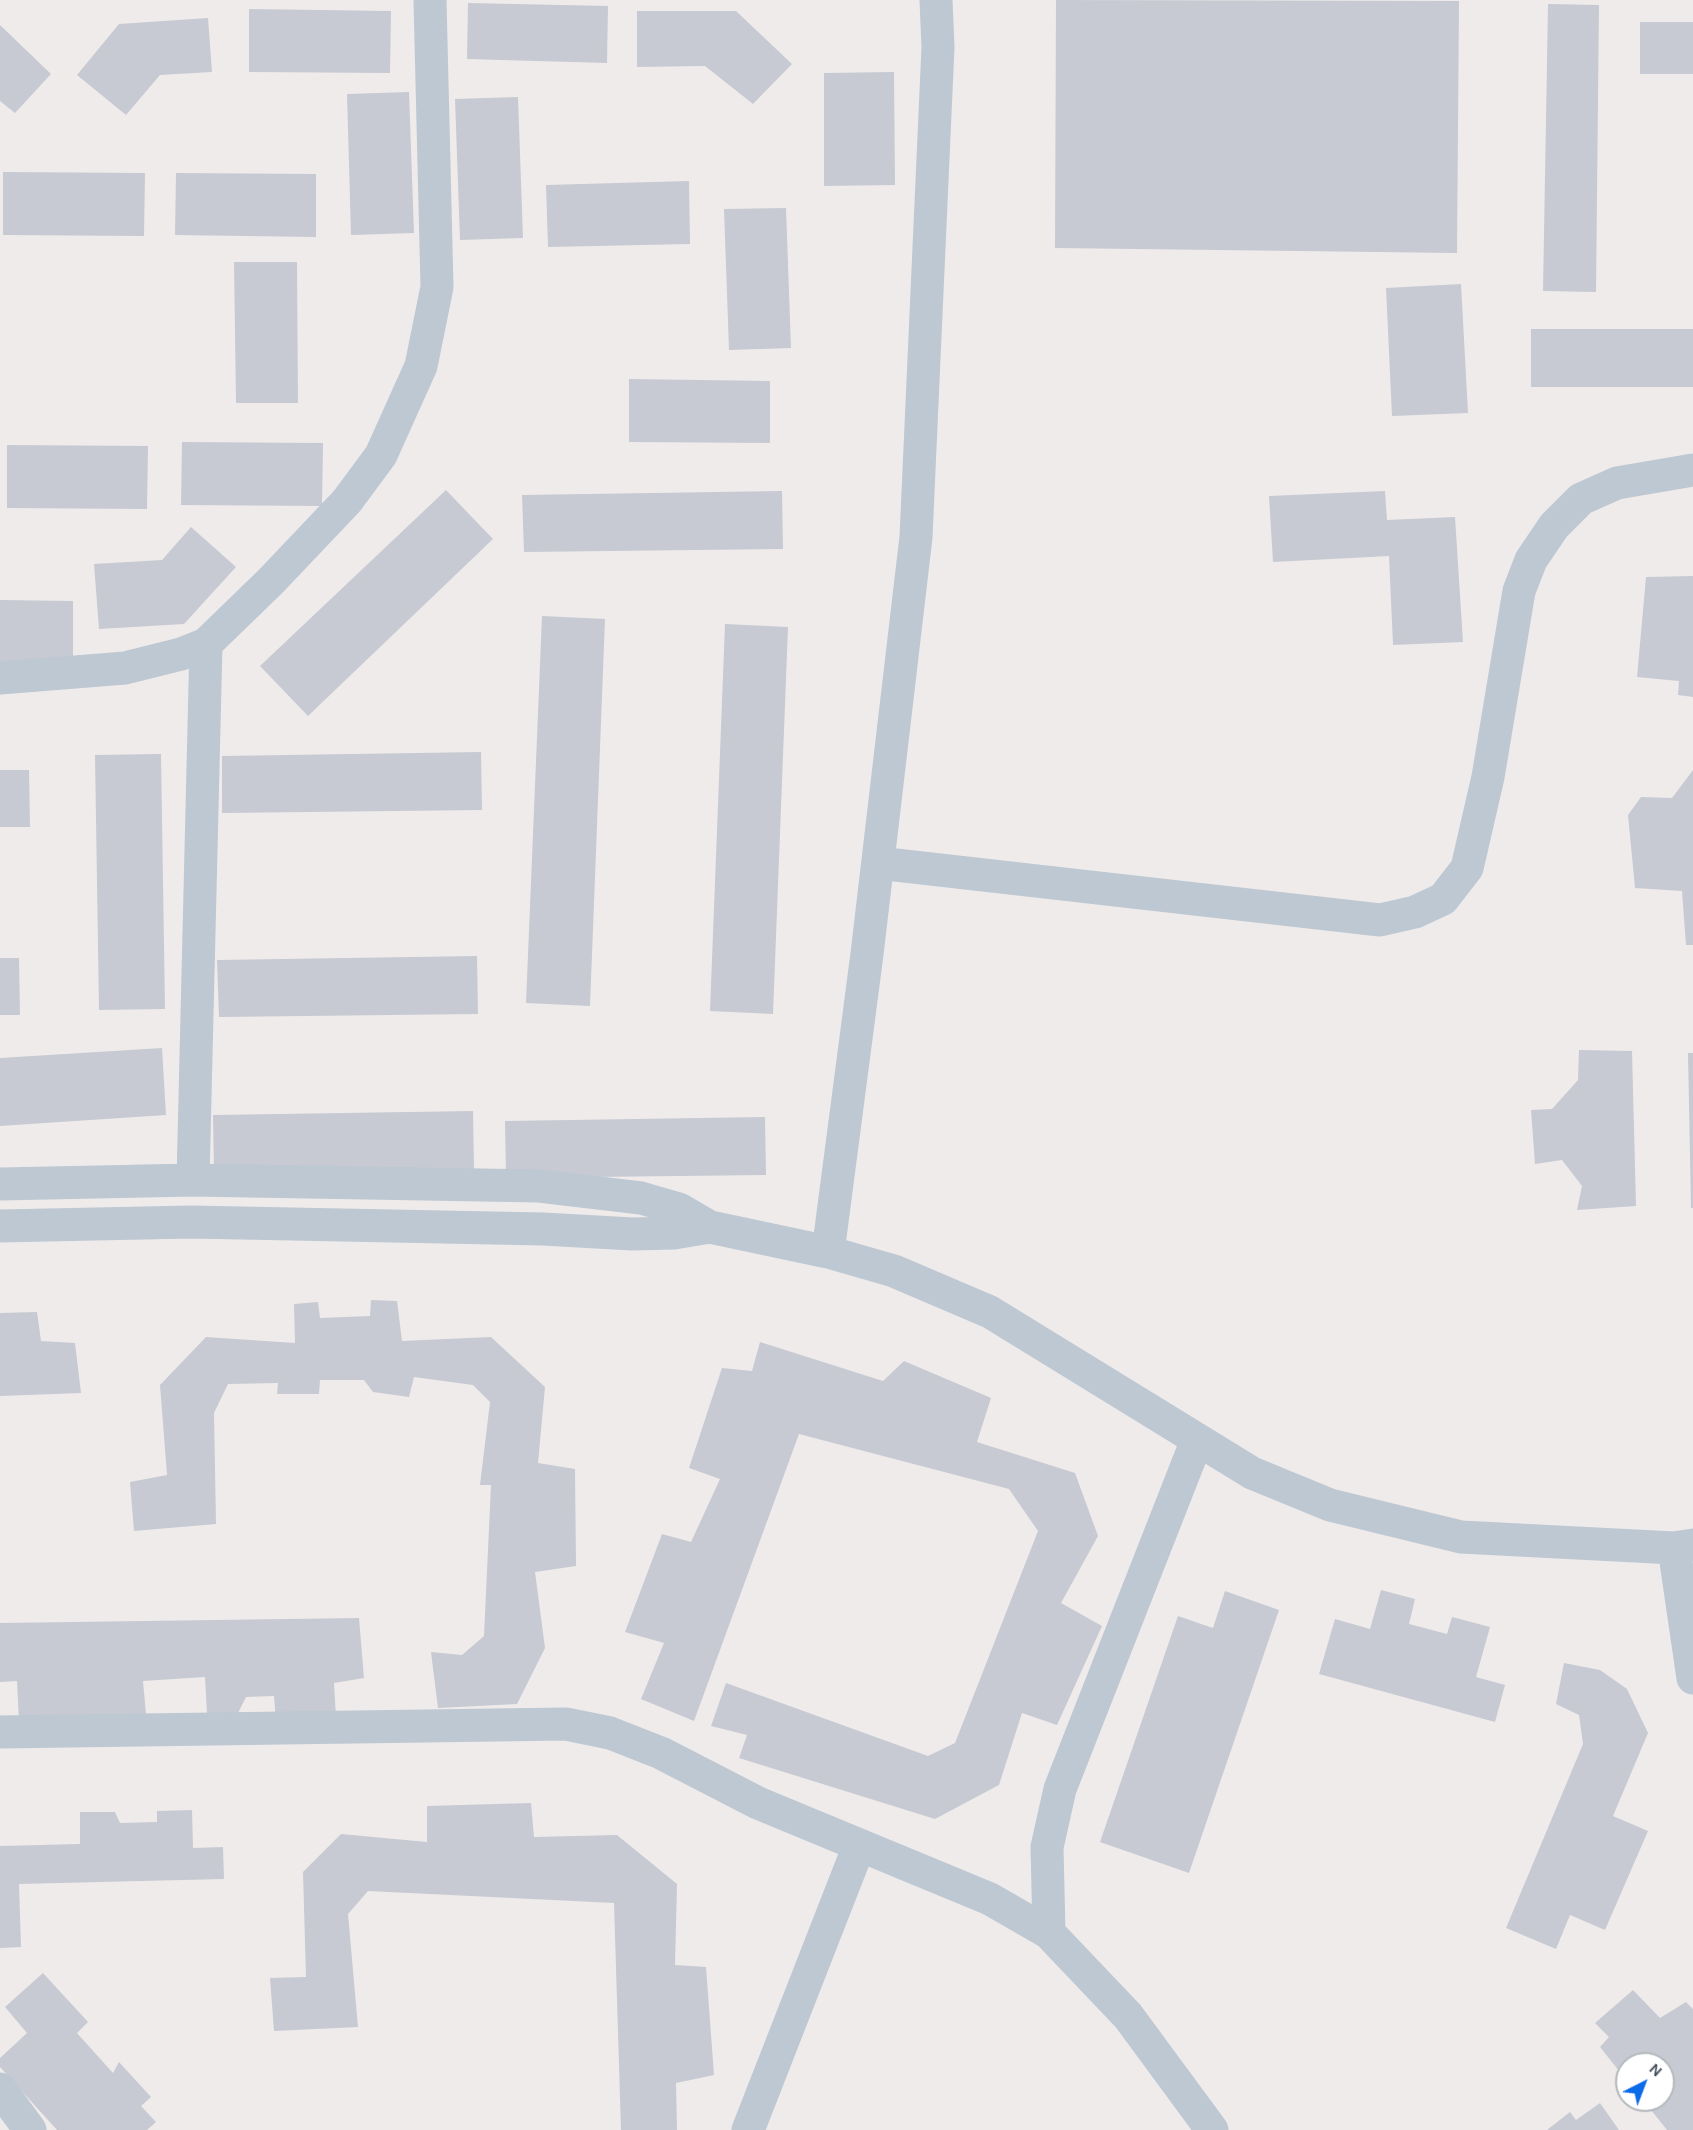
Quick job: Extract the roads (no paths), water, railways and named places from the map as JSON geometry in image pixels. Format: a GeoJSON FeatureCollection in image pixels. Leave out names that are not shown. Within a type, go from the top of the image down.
{"type":"FeatureCollection","features":[{"type":"Feature","properties":{"kind":"street"},"geometry":{"type":"LineString","coordinates":[[0,678],[125,668],[181,654],[206,644],[263,590],[347,501],[381,455],[421,366],[437,287],[430,0]]}},
{"type":"Feature","properties":{"kind":"street"},"geometry":{"type":"LineString","coordinates":[[828,1252],[878,863],[916,537],[938,47],[936,0]]}},
{"type":"Feature","properties":{"kind":"street"},"geometry":{"type":"LineString","coordinates":[[878,863],[1380,920],[1414,912],[1443,899],[1467,868],[1488,777],[1519,591],[1531,560],[1554,526],[1581,499],[1617,483],[1693,470]]}},
{"type":"Feature","properties":{"kind":"street"},"geometry":{"type":"LineString","coordinates":[[193,1180],[206,644]]}},
{"type":"Feature","properties":{"kind":"street"},"geometry":{"type":"LineString","coordinates":[[0,1184],[193,1180],[539,1186],[641,1198],[679,1209],[710,1227],[828,1252],[894,1271],[990,1312],[1252,1473],[1330,1505],[1461,1537],[1684,1546],[1693,1678]]}},
{"type":"Feature","properties":{"kind":"street"},"geometry":{"type":"LineString","coordinates":[[0,1226],[203,1222],[543,1229],[632,1234],[674,1233],[710,1227]]}},
{"type":"Feature","properties":{"kind":"street"},"geometry":{"type":"LineString","coordinates":[[1049,1933],[1047,1847],[1060,1789],[1197,1440]]}},
{"type":"Feature","properties":{"kind":"street"},"geometry":{"type":"LineString","coordinates":[[0,1732],[566,1724],[610,1733],[661,1753],[758,1803],[990,1899],[1049,1933],[1128,2016],[1212,2130]]}},
{"type":"Feature","properties":{"kind":"street"},"geometry":{"type":"LineString","coordinates":[[748,2130],[859,1846]]}},
{"type":"Feature","properties":{"kind":"street"},"geometry":{"type":"LineString","coordinates":[[0,2089],[30,2130]]}}]}
